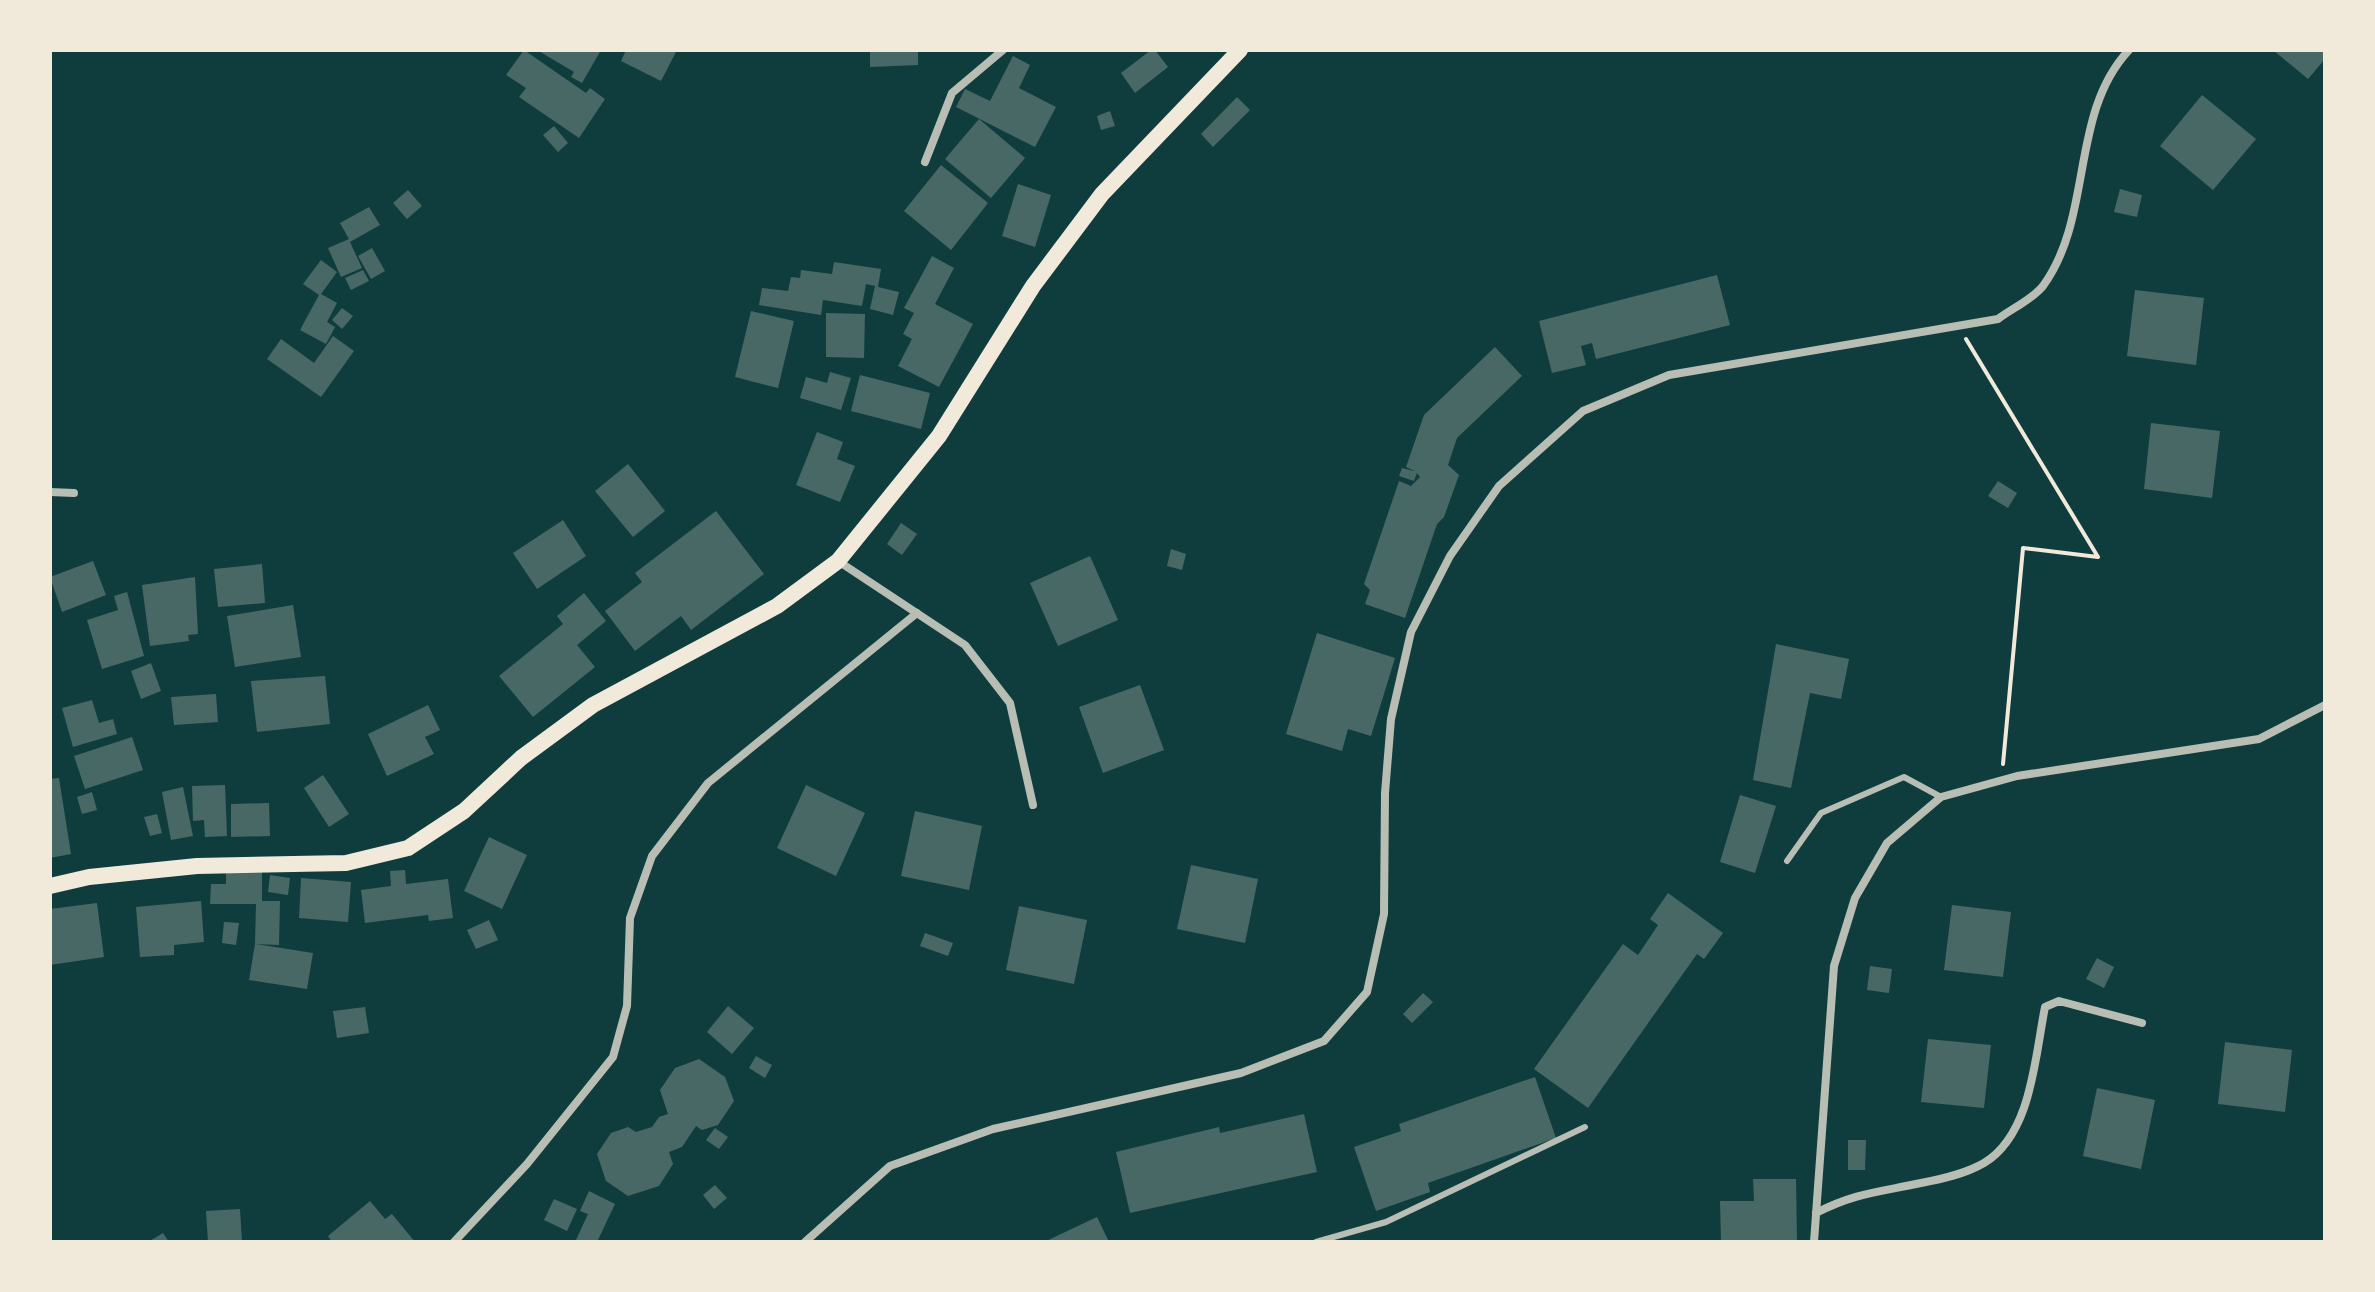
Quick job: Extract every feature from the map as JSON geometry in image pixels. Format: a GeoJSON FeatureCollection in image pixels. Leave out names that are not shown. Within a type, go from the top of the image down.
{"type":"FeatureCollection","features":[{"type":"Feature","properties":{"kind":"main road"},"geometry":{"type":"LineString","coordinates":[[50,886],[89,877],[197,866],[346,863],[408,848],[464,811],[521,758],[593,705],[777,606],[838,561],[939,436],[1033,286],[1102,194],[1240,50]]}},
{"type":"Feature","properties":{"kind":"street"},"geometry":{"type":"LineString","coordinates":[[925,162],[952,93],[1003,50]]}},
{"type":"Feature","properties":{"kind":"street"},"geometry":{"type":"LineString","coordinates":[[805,1242],[890,1166],[993,1129],[1241,1073],[1324,1041],[1367,992],[1384,914],[1385,793],[1391,719],[1411,632],[1450,556],[1499,486],[1583,411],[1669,375],[1998,319],[2042,288],[2070,230],[2090,127],[2111,69],[2129,50]]}},
{"type":"Feature","properties":{"kind":"street"},"geometry":{"type":"LineString","coordinates":[[50,492],[74,493]]}},
{"type":"Feature","properties":{"kind":"street"},"geometry":{"type":"LineString","coordinates":[[838,561],[965,645],[1010,703],[1033,805]]}},
{"type":"Feature","properties":{"kind":"street"},"geometry":{"type":"LineString","coordinates":[[454,1242],[527,1164],[613,1057],[627,1006],[630,918],[652,856],[708,783],[917,613]]}},
{"type":"Feature","properties":{"kind":"street"},"geometry":{"type":"LineString","coordinates":[[1814,1242],[1834,966],[1855,898],[1887,843],[1941,797],[2001,780],[2259,739],[2325,705]]}},
{"type":"Feature","properties":{"kind":"street"},"geometry":{"type":"LineString","coordinates":[[1816,1213],[1849,1196],[1957,1175],[1987,1161],[2012,1133],[2026,1099],[2045,1007],[2059,1001],[2142,1023]]}},
{"type":"Feature","properties":{"kind":"lane"},"geometry":{"type":"LineString","coordinates":[[1787,861],[1821,813],[1904,777],[1941,797]]}},
{"type":"Feature","properties":{"kind":"lane"},"geometry":{"type":"LineString","coordinates":[[1316,1242],[1386,1222],[1585,1127]]}},
{"type":"Feature","properties":{"kind":"path"},"geometry":{"type":"LineString","coordinates":[[1959,327],[2098,557],[2023,548],[2001,780]]}},
{"type":"Feature","properties":{"kind":"building"},"geometry":{"type":"Polygon","coordinates":[[[524,50],[586,93],[590,88],[605,99],[579,138],[519,97],[526,88],[506,75],[524,50]]]}},
{"type":"Feature","properties":{"kind":"building"},"geometry":{"type":"Polygon","coordinates":[[[537,50],[601,50],[582,83],[571,77],[574,72],[537,50]]]}},
{"type":"Feature","properties":{"kind":"building"},"geometry":{"type":"Polygon","coordinates":[[[626,50],[677,50],[661,81],[621,61],[626,50]]]}},
{"type":"Feature","properties":{"kind":"building"},"geometry":{"type":"Polygon","coordinates":[[[870,50],[918,50],[918,65],[870,67],[870,50]]]}},
{"type":"Feature","properties":{"kind":"building"},"geometry":{"type":"Polygon","coordinates":[[[1155,50],[1168,67],[1135,93],[1121,73],[1155,50]]]}},
{"type":"Feature","properties":{"kind":"building"},"geometry":{"type":"Polygon","coordinates":[[[2273,50],[2325,50],[2325,59],[2308,79],[2273,50]]]}},
{"type":"Feature","properties":{"kind":"building"},"geometry":{"type":"Polygon","coordinates":[[[1013,56],[1030,65],[1019,88],[1056,107],[1035,147],[956,107],[965,89],[990,101],[1013,56]]]}},
{"type":"Feature","properties":{"kind":"building"},"geometry":{"type":"Polygon","coordinates":[[[2202,95],[2256,139],[2213,190],[2160,146],[2202,95]]]}},
{"type":"Feature","properties":{"kind":"building"},"geometry":{"type":"Polygon","coordinates":[[[1237,97],[1250,110],[1213,147],[1201,134],[1237,97]]]}},
{"type":"Feature","properties":{"kind":"building"},"geometry":{"type":"Polygon","coordinates":[[[1110,111],[1115,126],[1101,130],[1097,116],[1110,111]]]}},
{"type":"Feature","properties":{"kind":"building"},"geometry":{"type":"Polygon","coordinates":[[[979,119],[1025,158],[991,198],[945,159],[979,119]]]}},
{"type":"Feature","properties":{"kind":"building"},"geometry":{"type":"Polygon","coordinates":[[[554,126],[568,143],[558,152],[543,135],[554,126]]]}},
{"type":"Feature","properties":{"kind":"building"},"geometry":{"type":"Polygon","coordinates":[[[941,165],[988,203],[951,250],[904,211],[941,165]]]}},
{"type":"Feature","properties":{"kind":"building"},"geometry":{"type":"Polygon","coordinates":[[[1018,184],[1051,195],[1035,247],[1002,236],[1018,184]]]}},
{"type":"Feature","properties":{"kind":"building"},"geometry":{"type":"Polygon","coordinates":[[[2120,189],[2142,195],[2137,217],[2114,212],[2120,189]]]}},
{"type":"Feature","properties":{"kind":"building"},"geometry":{"type":"Polygon","coordinates":[[[408,190],[422,206],[407,219],[393,203],[408,190]]]}},
{"type":"Feature","properties":{"kind":"building"},"geometry":{"type":"Polygon","coordinates":[[[369,207],[380,225],[350,242],[362,268],[341,277],[328,248],[349,239],[340,223],[369,207]]]}},
{"type":"Feature","properties":{"kind":"building"},"geometry":{"type":"Polygon","coordinates":[[[372,248],[385,271],[371,279],[358,256],[372,248]]]}},
{"type":"Feature","properties":{"kind":"building"},"geometry":{"type":"Polygon","coordinates":[[[932,256],[954,268],[935,304],[973,324],[939,387],[898,366],[912,339],[903,334],[914,313],[904,308],[932,256]]]}},
{"type":"Feature","properties":{"kind":"building"},"geometry":{"type":"Polygon","coordinates":[[[321,260],[337,272],[321,294],[337,303],[327,322],[335,327],[326,344],[300,330],[319,295],[303,284],[321,260]]]}},
{"type":"Feature","properties":{"kind":"building"},"geometry":{"type":"Polygon","coordinates":[[[834,262],[881,269],[878,287],[899,292],[893,315],[870,309],[875,286],[866,284],[862,306],[823,300],[821,315],[759,305],[762,288],[788,291],[791,277],[800,278],[801,270],[832,274],[834,262]]]}},
{"type":"Feature","properties":{"kind":"building"},"geometry":{"type":"Polygon","coordinates":[[[363,270],[369,281],[351,290],[345,278],[363,270]]]}},
{"type":"Feature","properties":{"kind":"building"},"geometry":{"type":"Polygon","coordinates":[[[1717,275],[1730,325],[1596,359],[1592,343],[1581,346],[1586,365],[1552,373],[1539,321],[1717,275]]]}},
{"type":"Feature","properties":{"kind":"building"},"geometry":{"type":"Polygon","coordinates":[[[2135,290],[2204,298],[2196,365],[2127,356],[2135,290]]]}},
{"type":"Feature","properties":{"kind":"building"},"geometry":{"type":"Polygon","coordinates":[[[342,308],[353,316],[342,329],[332,320],[342,308]]]}},
{"type":"Feature","properties":{"kind":"building"},"geometry":{"type":"Polygon","coordinates":[[[751,311],[794,321],[778,388],[735,377],[751,311]]]}},
{"type":"Feature","properties":{"kind":"building"},"geometry":{"type":"Polygon","coordinates":[[[826,313],[865,314],[864,358],[826,357],[826,313]]]}},
{"type":"Feature","properties":{"kind":"building"},"geometry":{"type":"Polygon","coordinates":[[[333,336],[354,351],[321,397],[267,359],[281,339],[314,363],[333,336]]]}},
{"type":"Feature","properties":{"kind":"building"},"geometry":{"type":"Polygon","coordinates":[[[1495,347],[1522,376],[1457,438],[1448,465],[1459,475],[1444,517],[1437,524],[1405,618],[1365,604],[1370,590],[1364,584],[1399,481],[1411,486],[1420,477],[1417,473],[1414,481],[1399,476],[1402,468],[1415,471],[1406,467],[1424,415],[1495,347]]]}},
{"type":"Feature","properties":{"kind":"building"},"geometry":{"type":"Polygon","coordinates":[[[830,372],[851,378],[841,410],[800,398],[806,377],[827,383],[830,372]]]}},
{"type":"Feature","properties":{"kind":"building"},"geometry":{"type":"Polygon","coordinates":[[[860,375],[930,393],[921,429],[851,411],[860,375]]]}},
{"type":"Feature","properties":{"kind":"building"},"geometry":{"type":"Polygon","coordinates":[[[2151,423],[2220,431],[2212,498],[2144,489],[2151,423]]]}},
{"type":"Feature","properties":{"kind":"building"},"geometry":{"type":"Polygon","coordinates":[[[817,432],[843,442],[837,459],[855,466],[840,502],[796,485],[817,432]]]}},
{"type":"Feature","properties":{"kind":"building"},"geometry":{"type":"Polygon","coordinates":[[[628,464],[665,511],[633,537],[595,491],[628,464]]]}},
{"type":"Feature","properties":{"kind":"building"},"geometry":{"type":"Polygon","coordinates":[[[1998,481],[2017,493],[2008,508],[1988,496],[1998,481]]]}},
{"type":"Feature","properties":{"kind":"building"},"geometry":{"type":"Polygon","coordinates":[[[716,511],[764,574],[691,630],[681,616],[635,651],[605,611],[642,582],[635,573],[716,511]]]}},
{"type":"Feature","properties":{"kind":"building"},"geometry":{"type":"Polygon","coordinates":[[[563,520],[586,556],[537,589],[513,553],[563,520]]]}},
{"type":"Feature","properties":{"kind":"building"},"geometry":{"type":"Polygon","coordinates":[[[901,523],[917,534],[902,555],[887,544],[901,523]]]}},
{"type":"Feature","properties":{"kind":"building"},"geometry":{"type":"Polygon","coordinates":[[[1171,549],[1186,554],[1182,570],[1167,566],[1171,549]]]}},
{"type":"Feature","properties":{"kind":"building"},"geometry":{"type":"Polygon","coordinates":[[[1090,556],[1118,620],[1058,646],[1030,583],[1090,556]]]}},
{"type":"Feature","properties":{"kind":"building"},"geometry":{"type":"Polygon","coordinates":[[[93,561],[106,595],[62,612],[50,577],[93,561]]]}},
{"type":"Feature","properties":{"kind":"building"},"geometry":{"type":"Polygon","coordinates":[[[262,564],[265,603],[218,607],[214,569],[262,564]]]}},
{"type":"Feature","properties":{"kind":"building"},"geometry":{"type":"Polygon","coordinates":[[[195,577],[198,634],[188,635],[189,641],[150,646],[142,585],[195,577]]]}},
{"type":"Feature","properties":{"kind":"building"},"geometry":{"type":"Polygon","coordinates":[[[127,592],[144,656],[102,669],[87,620],[118,610],[114,596],[127,592]]]}},
{"type":"Feature","properties":{"kind":"building"},"geometry":{"type":"Polygon","coordinates":[[[584,593],[606,621],[577,645],[595,667],[533,717],[499,676],[563,624],[557,616],[584,593]]]}},
{"type":"Feature","properties":{"kind":"building"},"geometry":{"type":"Polygon","coordinates":[[[293,605],[301,657],[235,667],[227,616],[293,605]]]}},
{"type":"Feature","properties":{"kind":"building"},"geometry":{"type":"Polygon","coordinates":[[[1317,633],[1395,658],[1371,736],[1348,729],[1342,751],[1286,734],[1317,633]]]}},
{"type":"Feature","properties":{"kind":"building"},"geometry":{"type":"Polygon","coordinates":[[[1776,644],[1849,659],[1841,699],[1810,693],[1791,788],[1753,780],[1776,644]]]}},
{"type":"Feature","properties":{"kind":"building"},"geometry":{"type":"Polygon","coordinates":[[[151,663],[161,691],[141,699],[131,671],[151,663]]]}},
{"type":"Feature","properties":{"kind":"building"},"geometry":{"type":"Polygon","coordinates":[[[325,676],[330,724],[257,732],[251,681],[325,676]]]}},
{"type":"Feature","properties":{"kind":"building"},"geometry":{"type":"Polygon","coordinates":[[[1140,685],[1164,750],[1103,773],[1079,707],[1140,685]]]}},
{"type":"Feature","properties":{"kind":"building"},"geometry":{"type":"Polygon","coordinates":[[[216,694],[218,722],[174,725],[171,697],[216,694]]]}},
{"type":"Feature","properties":{"kind":"building"},"geometry":{"type":"Polygon","coordinates":[[[92,700],[99,723],[113,719],[117,734],[73,747],[62,708],[92,700]]]}},
{"type":"Feature","properties":{"kind":"building"},"geometry":{"type":"Polygon","coordinates":[[[428,705],[440,730],[425,737],[434,754],[387,776],[368,734],[428,705]]]}},
{"type":"Feature","properties":{"kind":"building"},"geometry":{"type":"Polygon","coordinates":[[[132,737],[143,770],[85,789],[74,756],[132,737]]]}},
{"type":"Feature","properties":{"kind":"building"},"geometry":{"type":"Polygon","coordinates":[[[323,775],[349,814],[329,827],[304,788],[323,775]]]}},
{"type":"Feature","properties":{"kind":"building"},"geometry":{"type":"Polygon","coordinates":[[[59,778],[71,854],[50,858],[50,779],[59,778]]]}},
{"type":"Feature","properties":{"kind":"building"},"geometry":{"type":"Polygon","coordinates":[[[225,785],[227,836],[205,837],[204,820],[193,821],[192,786],[225,785]]]}},
{"type":"Feature","properties":{"kind":"building"},"geometry":{"type":"Polygon","coordinates":[[[806,785],[865,813],[836,876],[777,848],[806,785]]]}},
{"type":"Feature","properties":{"kind":"building"},"geometry":{"type":"Polygon","coordinates":[[[183,787],[193,836],[171,840],[162,792],[183,787]]]}},
{"type":"Feature","properties":{"kind":"building"},"geometry":{"type":"Polygon","coordinates":[[[92,792],[97,810],[82,814],[77,797],[92,792]]]}},
{"type":"Feature","properties":{"kind":"building"},"geometry":{"type":"Polygon","coordinates":[[[1740,795],[1776,806],[1755,873],[1720,862],[1740,795]]]}},
{"type":"Feature","properties":{"kind":"building"},"geometry":{"type":"Polygon","coordinates":[[[269,803],[270,836],[231,837],[231,804],[269,803]]]}},
{"type":"Feature","properties":{"kind":"building"},"geometry":{"type":"Polygon","coordinates":[[[915,811],[982,826],[969,890],[901,876],[915,811]]]}},
{"type":"Feature","properties":{"kind":"building"},"geometry":{"type":"Polygon","coordinates":[[[157,814],[162,833],[150,836],[144,817],[157,814]]]}},
{"type":"Feature","properties":{"kind":"building"},"geometry":{"type":"Polygon","coordinates":[[[489,837],[527,855],[502,909],[464,891],[489,837]]]}},
{"type":"Feature","properties":{"kind":"building"},"geometry":{"type":"Polygon","coordinates":[[[1191,865],[1258,879],[1245,943],[1177,929],[1191,865]]]}},
{"type":"Feature","properties":{"kind":"building"},"geometry":{"type":"Polygon","coordinates":[[[226,870],[262,871],[262,901],[280,901],[279,945],[256,944],[313,953],[307,989],[249,980],[255,944],[256,904],[210,904],[211,884],[226,884],[226,870]]]}},
{"type":"Feature","properties":{"kind":"building"},"geometry":{"type":"Polygon","coordinates":[[[405,870],[406,884],[448,879],[453,918],[429,921],[428,915],[365,923],[361,890],[391,886],[390,871],[405,870]]]}},
{"type":"Feature","properties":{"kind":"building"},"geometry":{"type":"Polygon","coordinates":[[[270,875],[290,878],[288,895],[268,892],[270,875]]]}},
{"type":"Feature","properties":{"kind":"building"},"geometry":{"type":"Polygon","coordinates":[[[301,878],[351,882],[348,922],[299,918],[301,878]]]}},
{"type":"Feature","properties":{"kind":"building"},"geometry":{"type":"Polygon","coordinates":[[[1668,893],[1723,933],[1704,959],[1697,954],[1588,1108],[1534,1069],[1623,944],[1638,955],[1658,925],[1650,919],[1668,893]]]}},
{"type":"Feature","properties":{"kind":"building"},"geometry":{"type":"Polygon","coordinates":[[[201,901],[204,942],[174,945],[174,955],[140,957],[136,907],[201,901]]]}},
{"type":"Feature","properties":{"kind":"building"},"geometry":{"type":"Polygon","coordinates":[[[97,903],[104,957],[50,965],[50,909],[97,903]]]}},
{"type":"Feature","properties":{"kind":"building"},"geometry":{"type":"Polygon","coordinates":[[[1952,905],[2011,912],[2003,977],[1944,970],[1952,905]]]}},
{"type":"Feature","properties":{"kind":"building"},"geometry":{"type":"Polygon","coordinates":[[[1019,906],[1087,920],[1074,984],[1006,970],[1019,906]]]}},
{"type":"Feature","properties":{"kind":"building"},"geometry":{"type":"Polygon","coordinates":[[[489,920],[498,940],[476,949],[467,930],[489,920]]]}},
{"type":"Feature","properties":{"kind":"building"},"geometry":{"type":"Polygon","coordinates":[[[224,922],[239,923],[236,945],[222,943],[224,922]]]}},
{"type":"Feature","properties":{"kind":"building"},"geometry":{"type":"Polygon","coordinates":[[[925,933],[953,943],[948,956],[920,946],[925,933]]]}},
{"type":"Feature","properties":{"kind":"building"},"geometry":{"type":"Polygon","coordinates":[[[2097,958],[2114,967],[2104,988],[2086,979],[2097,958]]]}},
{"type":"Feature","properties":{"kind":"building"},"geometry":{"type":"Polygon","coordinates":[[[1870,966],[1892,969],[1889,993],[1867,990],[1870,966]]]}},
{"type":"Feature","properties":{"kind":"building"},"geometry":{"type":"Polygon","coordinates":[[[1423,993],[1433,1002],[1412,1023],[1403,1014],[1423,993]]]}},
{"type":"Feature","properties":{"kind":"building"},"geometry":{"type":"Polygon","coordinates":[[[728,1006],[754,1028],[732,1054],[707,1032],[728,1006]]]}},
{"type":"Feature","properties":{"kind":"building"},"geometry":{"type":"Polygon","coordinates":[[[365,1007],[369,1033],[337,1038],[333,1011],[365,1007]]]}},
{"type":"Feature","properties":{"kind":"building"},"geometry":{"type":"Polygon","coordinates":[[[1928,1039],[1991,1045],[1984,1108],[1921,1102],[1928,1039]]]}},
{"type":"Feature","properties":{"kind":"building"},"geometry":{"type":"Polygon","coordinates":[[[2225,1042],[2292,1050],[2285,1112],[2218,1104],[2225,1042]]]}},
{"type":"Feature","properties":{"kind":"building"},"geometry":{"type":"Polygon","coordinates":[[[756,1056],[772,1065],[765,1078],[749,1068],[756,1056]]]}},
{"type":"Feature","properties":{"kind":"building"},"geometry":{"type":"Polygon","coordinates":[[[699,1059],[725,1077],[734,1101],[718,1125],[702,1130],[696,1126],[682,1147],[669,1152],[673,1164],[659,1186],[628,1196],[606,1181],[597,1154],[611,1133],[628,1127],[636,1132],[652,1127],[659,1117],[668,1114],[660,1090],[675,1068],[699,1059]]]}},
{"type":"Feature","properties":{"kind":"building"},"geometry":{"type":"Polygon","coordinates":[[[1535,1077],[1556,1138],[1428,1183],[1430,1192],[1376,1211],[1354,1147],[1401,1131],[1399,1124],[1535,1077]]]}},
{"type":"Feature","properties":{"kind":"building"},"geometry":{"type":"Polygon","coordinates":[[[2097,1088],[2155,1100],[2141,1169],[2083,1156],[2097,1088]]]}},
{"type":"Feature","properties":{"kind":"building"},"geometry":{"type":"Polygon","coordinates":[[[1304,1114],[1317,1172],[1130,1213],[1116,1152],[1219,1127],[1220,1133],[1304,1114]]]}},
{"type":"Feature","properties":{"kind":"building"},"geometry":{"type":"Polygon","coordinates":[[[715,1128],[728,1137],[719,1149],[706,1140],[715,1128]]]}},
{"type":"Feature","properties":{"kind":"building"},"geometry":{"type":"Polygon","coordinates":[[[1848,1140],[1866,1140],[1865,1170],[1848,1170],[1848,1140]]]}},
{"type":"Feature","properties":{"kind":"building"},"geometry":{"type":"Polygon","coordinates":[[[1753,1179],[1796,1179],[1797,1242],[1721,1242],[1720,1201],[1754,1201],[1753,1179]]]}},
{"type":"Feature","properties":{"kind":"building"},"geometry":{"type":"Polygon","coordinates":[[[715,1185],[727,1198],[714,1209],[703,1195],[715,1185]]]}},
{"type":"Feature","properties":{"kind":"building"},"geometry":{"type":"Polygon","coordinates":[[[589,1191],[615,1204],[598,1240],[602,1242],[575,1242],[588,1214],[580,1211],[589,1191]]]}},
{"type":"Feature","properties":{"kind":"building"},"geometry":{"type":"Polygon","coordinates":[[[554,1199],[577,1209],[567,1231],[544,1220],[554,1199]]]}},
{"type":"Feature","properties":{"kind":"building"},"geometry":{"type":"Polygon","coordinates":[[[370,1201],[385,1219],[392,1214],[415,1242],[332,1242],[328,1236],[370,1201]]]}},
{"type":"Feature","properties":{"kind":"building"},"geometry":{"type":"Polygon","coordinates":[[[240,1209],[242,1242],[208,1242],[206,1211],[240,1209]]]}},
{"type":"Feature","properties":{"kind":"building"},"geometry":{"type":"Polygon","coordinates":[[[1097,1217],[1109,1242],[1044,1242],[1097,1217]]]}},
{"type":"Feature","properties":{"kind":"building"},"geometry":{"type":"Polygon","coordinates":[[[163,1233],[169,1242],[148,1242],[163,1233]]]}}]}
